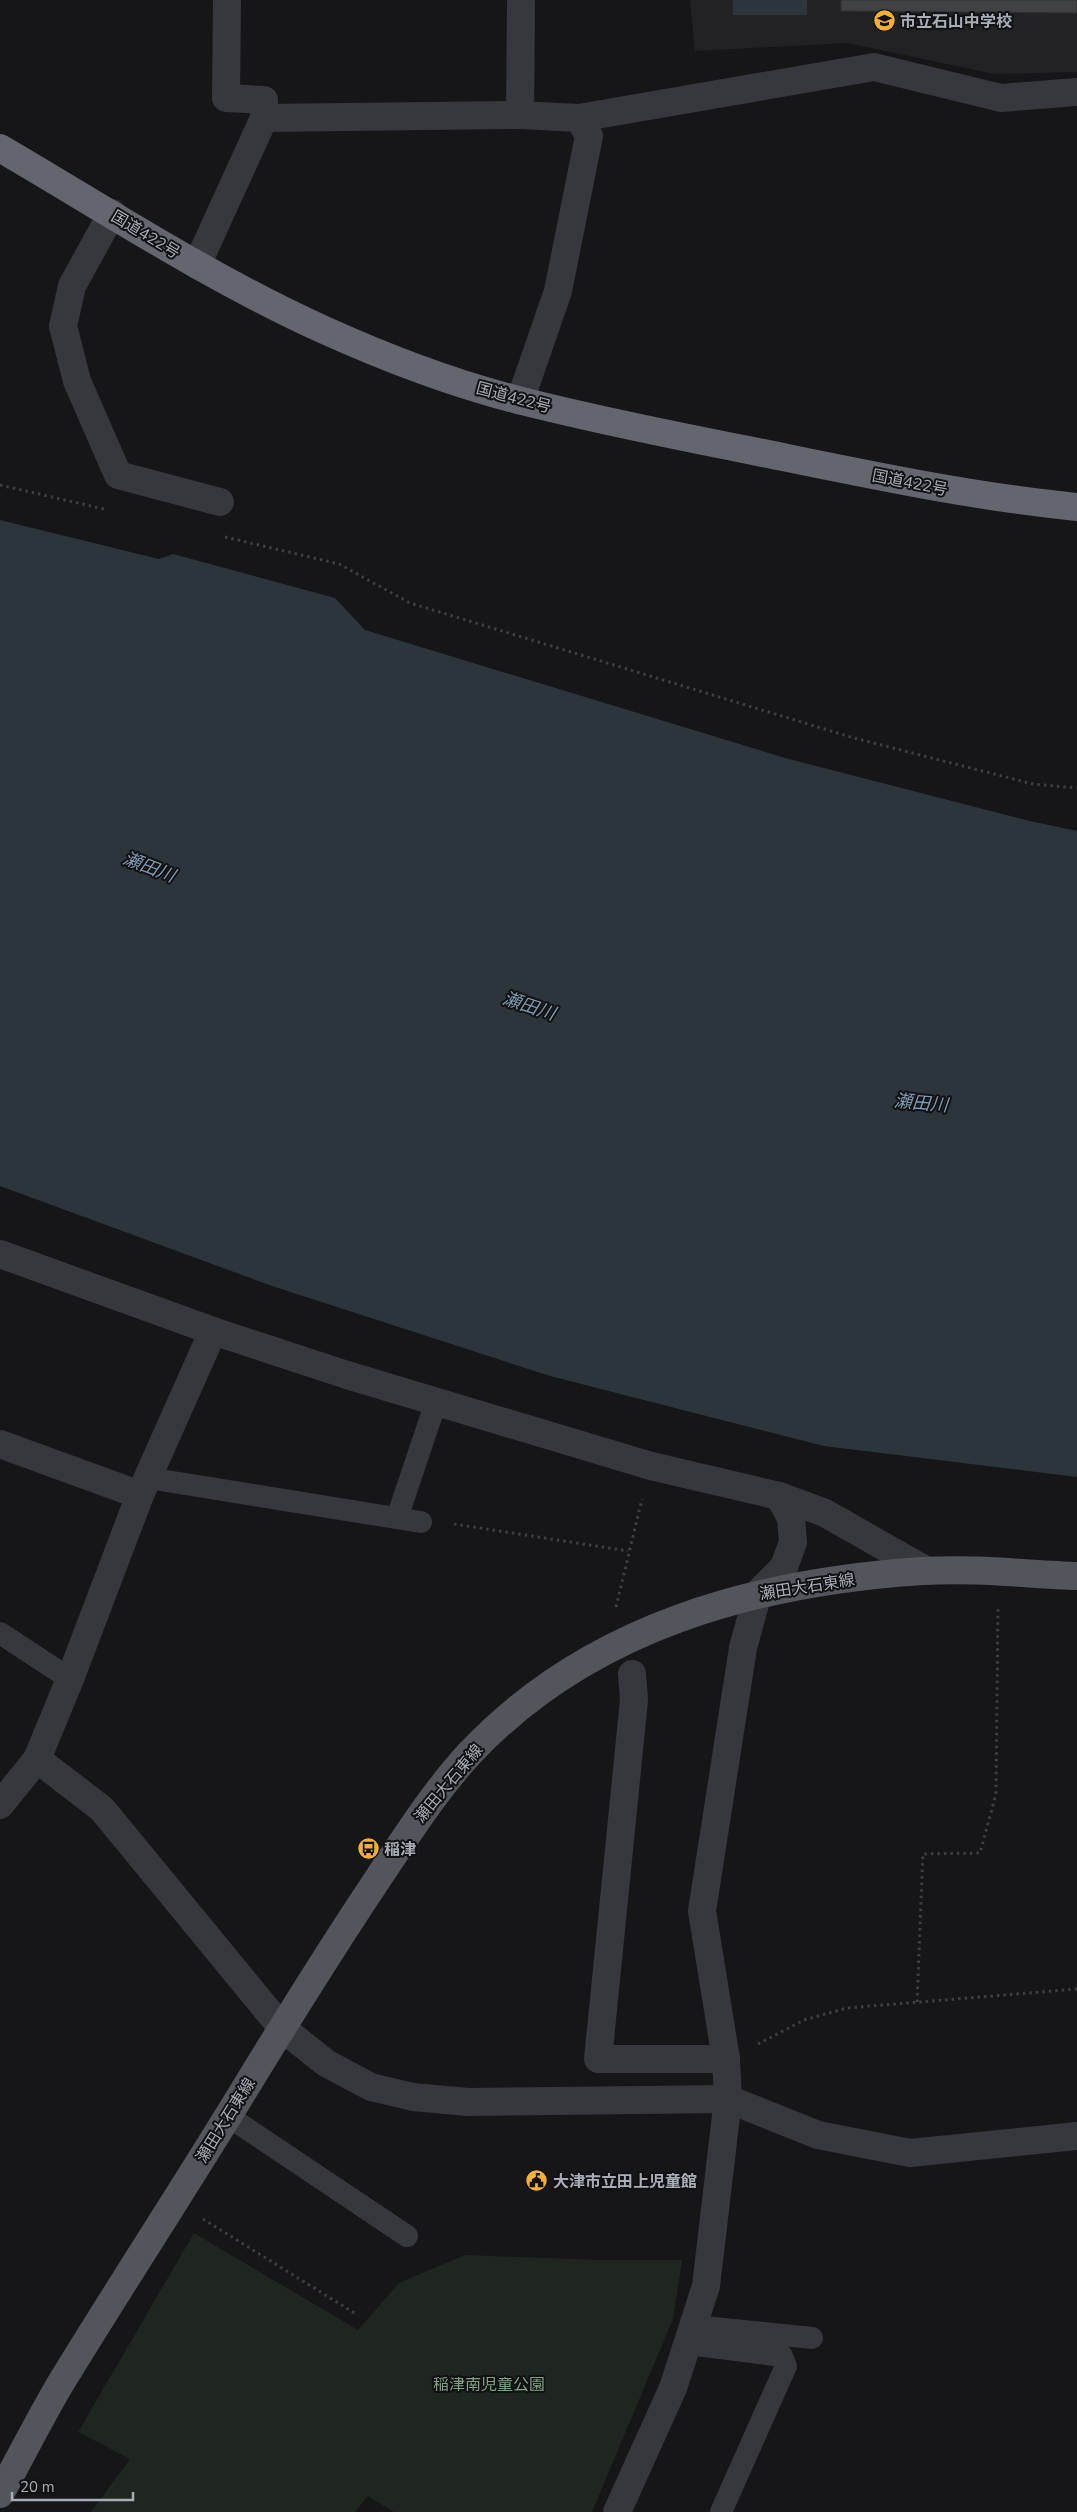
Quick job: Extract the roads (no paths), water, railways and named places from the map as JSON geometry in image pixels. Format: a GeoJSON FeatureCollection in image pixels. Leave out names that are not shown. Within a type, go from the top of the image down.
{"type":"FeatureCollection","features":[{"type":"Feature","properties":{"kind":"highway","name":"国道422号"},"geometry":{"type":"LineString","coordinates":[[0,148],[197,265],[260,300],[373,350],[520,401],[908,483],[1006,500],[1077,507]]}},
{"type":"Feature","properties":{"kind":"main road","name":"瀬田大石東線"},"geometry":{"type":"LineString","coordinates":[[0,2494],[58,2389],[322,1962],[422,1812],[470,1754],[528,1699],[634,1636],[711,1606],[758,1593],[844,1578],[927,1570],[1077,1576]]}},
{"type":"Feature","properties":{"kind":"street"},"geometry":{"type":"LineString","coordinates":[[197,265],[264,118],[264,100],[226,98],[227,0]]}},
{"type":"Feature","properties":{"kind":"street"},"geometry":{"type":"LineString","coordinates":[[520,115],[521,0]]}},
{"type":"Feature","properties":{"kind":"street"},"geometry":{"type":"LineString","coordinates":[[264,118],[520,115],[579,118],[874,67],[1001,98],[1077,92]]}},
{"type":"Feature","properties":{"kind":"street"},"geometry":{"type":"LineString","coordinates":[[520,401],[560,281],[589,136],[579,118]]}},
{"type":"Feature","properties":{"kind":"street"},"geometry":{"type":"LineString","coordinates":[[112,213],[72,286],[63,326],[77,381],[118,475],[220,502]]}},
{"type":"Feature","properties":{"kind":"street"},"geometry":{"type":"LineString","coordinates":[[0,1254],[213,1331],[436,1402],[651,1466],[779,1496],[825,1513],[927,1570]]}},
{"type":"Feature","properties":{"kind":"street"},"geometry":{"type":"LineString","coordinates":[[0,1804],[37,1759],[70,1679],[144,1486],[213,1331]]}},
{"type":"Feature","properties":{"kind":"street"},"geometry":{"type":"LineString","coordinates":[[0,1444],[144,1486]]}},
{"type":"Feature","properties":{"kind":"street"},"geometry":{"type":"LineString","coordinates":[[617,2512],[673,2388],[692,2335],[706,2286],[728,2099],[726,2059],[702,1911],[743,1648],[758,1593],[784,1567],[793,1542],[791,1518],[779,1496]]}},
{"type":"Feature","properties":{"kind":"street"},"geometry":{"type":"LineString","coordinates":[[632,1674],[634,1700],[598,2059],[726,2059]]}},
{"type":"Feature","properties":{"kind":"street"},"geometry":{"type":"LineString","coordinates":[[37,1759],[102,1810],[282,2028],[326,2063],[371,2087],[414,2098],[468,2102],[728,2099],[818,2135],[910,2153],[1077,2136]]}},
{"type":"Feature","properties":{"kind":"lane"},"geometry":{"type":"LineString","coordinates":[[396,1518],[436,1402]]}},
{"type":"Feature","properties":{"kind":"lane"},"geometry":{"type":"LineString","coordinates":[[144,1486],[421,1522]]}},
{"type":"Feature","properties":{"kind":"lane"},"geometry":{"type":"LineString","coordinates":[[0,1634],[70,1679]]}},
{"type":"Feature","properties":{"kind":"lane"},"geometry":{"type":"LineString","coordinates":[[228,2116],[406,2236]]}},
{"type":"Feature","properties":{"kind":"lane"},"geometry":{"type":"LineString","coordinates":[[692,2335],[812,2338]]}},
{"type":"Feature","properties":{"kind":"lane"},"geometry":{"type":"LineString","coordinates":[[692,2335],[782,2356],[786,2366],[722,2512]]}},
{"type":"Feature","properties":{"kind":"water"},"geometry":{"type":"Polygon","coordinates":[[[733,0],[807,0],[807,15],[733,15],[733,0]]]}},
{"type":"Feature","properties":{"kind":"water","name":"瀬田川"},"geometry":{"type":"Polygon","coordinates":[[[0,520],[159,559],[173,554],[335,598],[365,630],[785,758],[1030,821],[1077,831],[1077,1477],[824,1446],[550,1376],[272,1286],[0,1186],[0,520]]]}},
{"type":"Feature","properties":{"kind":"place","name":"市立石山中学校"},"geometry":{"type":"Point","coordinates":[884,21]}},
{"type":"Feature","properties":{"kind":"place","name":"稲津"},"geometry":{"type":"Point","coordinates":[368,1849]}},
{"type":"Feature","properties":{"kind":"place","name":"大津市立田上児童館"},"geometry":{"type":"Point","coordinates":[537,2181]}},
{"type":"Feature","properties":{"kind":"park label","name":"稲津南児童公園"},"geometry":{"type":"Point","coordinates":[489,2384]}}]}
